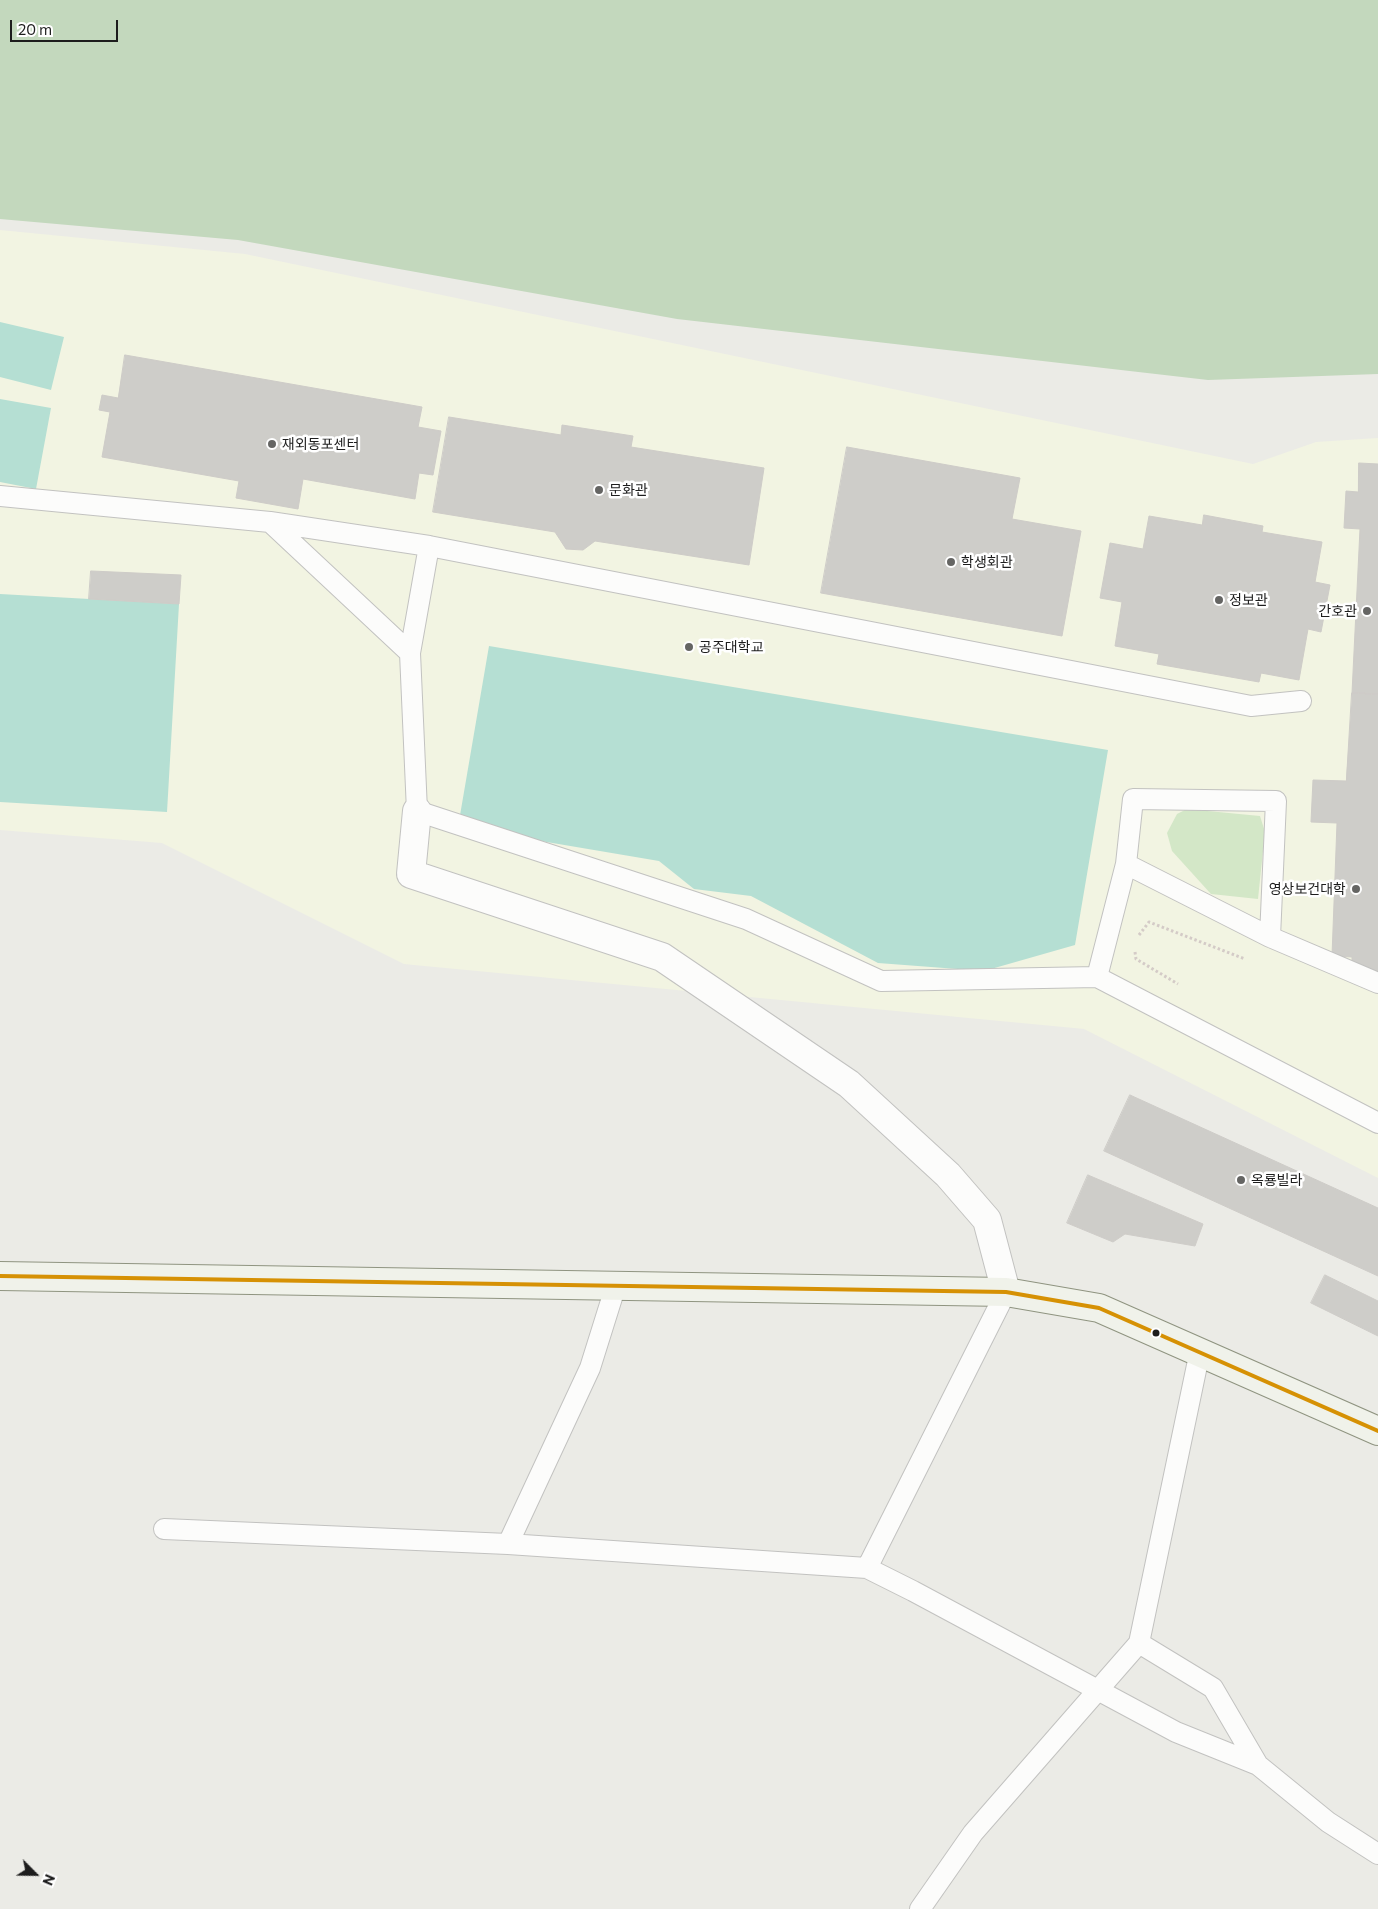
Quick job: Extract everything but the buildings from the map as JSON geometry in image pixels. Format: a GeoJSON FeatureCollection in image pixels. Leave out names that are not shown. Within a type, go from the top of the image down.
{"type":"FeatureCollection","features":[{"type":"Feature","properties":{"kind":"main road"},"geometry":{"type":"LineString","coordinates":[[0,1276],[1006,1292],[1099,1308],[1378,1431]]}},
{"type":"Feature","properties":{"kind":"street"},"geometry":{"type":"LineString","coordinates":[[417,811],[411,874],[662,957],[849,1084],[948,1175],[987,1220],[1006,1292]]}},
{"type":"Feature","properties":{"kind":"lane"},"geometry":{"type":"LineString","coordinates":[[0,496],[270,522],[429,546],[1251,706],[1301,701]]}},
{"type":"Feature","properties":{"kind":"lane"},"geometry":{"type":"LineString","coordinates":[[270,522],[410,653]]}},
{"type":"Feature","properties":{"kind":"lane"},"geometry":{"type":"LineString","coordinates":[[429,546],[410,653],[417,811],[746,918],[882,981],[1097,977],[1378,1123]]}},
{"type":"Feature","properties":{"kind":"lane"},"geometry":{"type":"LineString","coordinates":[[1097,977],[1126,864],[1133,799],[1276,801],[1270,937]]}},
{"type":"Feature","properties":{"kind":"lane"},"geometry":{"type":"LineString","coordinates":[[1126,864],[1270,937],[1378,983]]}},
{"type":"Feature","properties":{"kind":"lane"},"geometry":{"type":"LineString","coordinates":[[508,1544],[590,1368],[616,1285]]}},
{"type":"Feature","properties":{"kind":"lane"},"geometry":{"type":"LineString","coordinates":[[867,1568],[1006,1292]]}},
{"type":"Feature","properties":{"kind":"lane"},"geometry":{"type":"LineString","coordinates":[[920,1909],[973,1833],[1138,1643],[1200,1351]]}},
{"type":"Feature","properties":{"kind":"lane"},"geometry":{"type":"LineString","coordinates":[[164,1529],[508,1544],[867,1568],[913,1590],[1176,1732],[1258,1765],[1328,1822],[1378,1854]]}},
{"type":"Feature","properties":{"kind":"lane"},"geometry":{"type":"LineString","coordinates":[[1138,1643],[1213,1688],[1258,1765]]}},
{"type":"Feature","properties":{"kind":"shaded area","name":"공주대학교"},"geometry":{"type":"Polygon","coordinates":[[[0,230],[245,254],[1253,464],[1316,442],[1378,438],[1378,1178],[1084,1029],[404,964],[162,843],[0,830],[0,230]]]}},
{"type":"Feature","properties":{"kind":"green space"},"geometry":{"type":"Polygon","coordinates":[[[0,0],[1378,0],[1378,374],[1208,380],[677,319],[238,240],[0,219],[0,0]]]}},
{"type":"Feature","properties":{"kind":"green space"},"geometry":{"type":"Polygon","coordinates":[[[0,322],[64,337],[51,390],[0,377],[0,322]]]}},
{"type":"Feature","properties":{"kind":"green space"},"geometry":{"type":"Polygon","coordinates":[[[0,399],[51,408],[36,489],[0,482],[0,399]]]}},
{"type":"Feature","properties":{"kind":"green space"},"geometry":{"type":"Polygon","coordinates":[[[0,594],[179,604],[167,812],[0,802],[0,594]]]}},
{"type":"Feature","properties":{"kind":"green space"},"geometry":{"type":"Polygon","coordinates":[[[489,646],[1108,750],[1075,945],[984,971],[878,963],[751,896],[694,889],[659,861],[458,827],[489,646]]]}},
{"type":"Feature","properties":{"kind":"green space"},"geometry":{"type":"Polygon","coordinates":[[[1187,809],[1260,816],[1265,832],[1258,899],[1211,894],[1172,851],[1167,833],[1177,814],[1187,809]]]}},
{"type":"Feature","properties":{"kind":"transit line"},"geometry":{"type":"LineString","coordinates":[[0,1276],[1006,1292],[1099,1308],[1378,1431]]}},
{"type":"Feature","properties":{"kind":"place","name":"재외동포센터"},"geometry":{"type":"Point","coordinates":[272,444]}},
{"type":"Feature","properties":{"kind":"place","name":"문화관"},"geometry":{"type":"Point","coordinates":[599,490]}},
{"type":"Feature","properties":{"kind":"place","name":"학생회관"},"geometry":{"type":"Point","coordinates":[951,562]}},
{"type":"Feature","properties":{"kind":"place","name":"정보관"},"geometry":{"type":"Point","coordinates":[1219,600]}},
{"type":"Feature","properties":{"kind":"place","name":"간호관"},"geometry":{"type":"Point","coordinates":[1367,611]}},
{"type":"Feature","properties":{"kind":"place","name":"공주대학교"},"geometry":{"type":"Point","coordinates":[689,647]}},
{"type":"Feature","properties":{"kind":"place","name":"영상보건대학"},"geometry":{"type":"Point","coordinates":[1356,889]}},
{"type":"Feature","properties":{"kind":"place","name":"옥룡빌라"},"geometry":{"type":"Point","coordinates":[1241,1180]}}]}
